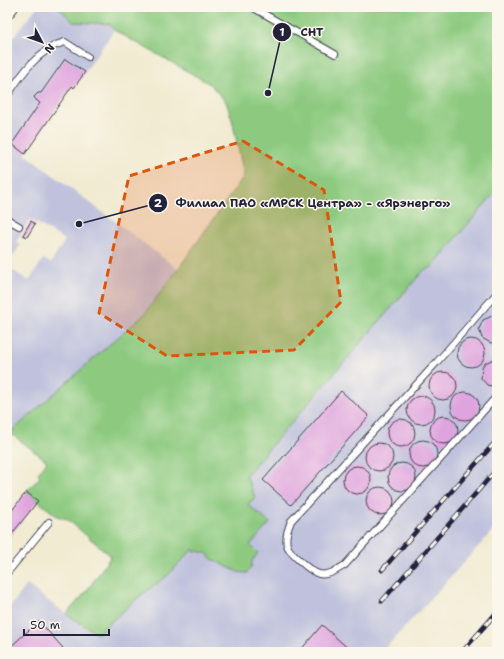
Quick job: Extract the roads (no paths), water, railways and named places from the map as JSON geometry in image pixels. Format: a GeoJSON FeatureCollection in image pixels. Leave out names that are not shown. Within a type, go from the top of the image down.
{"type":"FeatureCollection","features":[{"type":"Feature","properties":{"kind":"street"},"geometry":{"type":"LineString","coordinates":[[7,13],[12,7]]}},
{"type":"Feature","properties":{"kind":"lane"},"geometry":{"type":"LineString","coordinates":[[252,7],[334,54]]}},
{"type":"Feature","properties":{"kind":"lane"},"geometry":{"type":"LineString","coordinates":[[7,96],[29,66],[46,50],[56,44],[66,42],[88,57]]}},
{"type":"Feature","properties":{"kind":"lane"},"geometry":{"type":"LineString","coordinates":[[7,219],[19,226]]}},
{"type":"Feature","properties":{"kind":"lane"},"geometry":{"type":"LineString","coordinates":[[497,293],[437,362],[291,521],[286,534],[287,546],[296,558],[319,574],[332,573],[345,565],[497,396]]}},
{"type":"Feature","properties":{"kind":"lane"},"geometry":{"type":"LineString","coordinates":[[7,574],[49,522]]}},
{"type":"Feature","properties":{"kind":"railway"},"geometry":{"type":"LineString","coordinates":[[382,570],[497,440]]}},
{"type":"Feature","properties":{"kind":"railway"},"geometry":{"type":"LineString","coordinates":[[382,601],[497,469]]}},
{"type":"Feature","properties":{"kind":"railway"},"geometry":{"type":"LineString","coordinates":[[462,652],[497,612]]}},
{"type":"Feature","properties":{"kind":"railway"},"geometry":{"type":"LineString","coordinates":[[494,652],[497,648]]}},
{"type":"Feature","properties":{"kind":"place","name":"СНТ"},"geometry":{"type":"Point","coordinates":[268,93]}},
{"type":"Feature","properties":{"kind":"place","name":"Филиал ПАО «МРСК Центра» - «Ярэнерго»"},"geometry":{"type":"Point","coordinates":[79,224]}}]}
